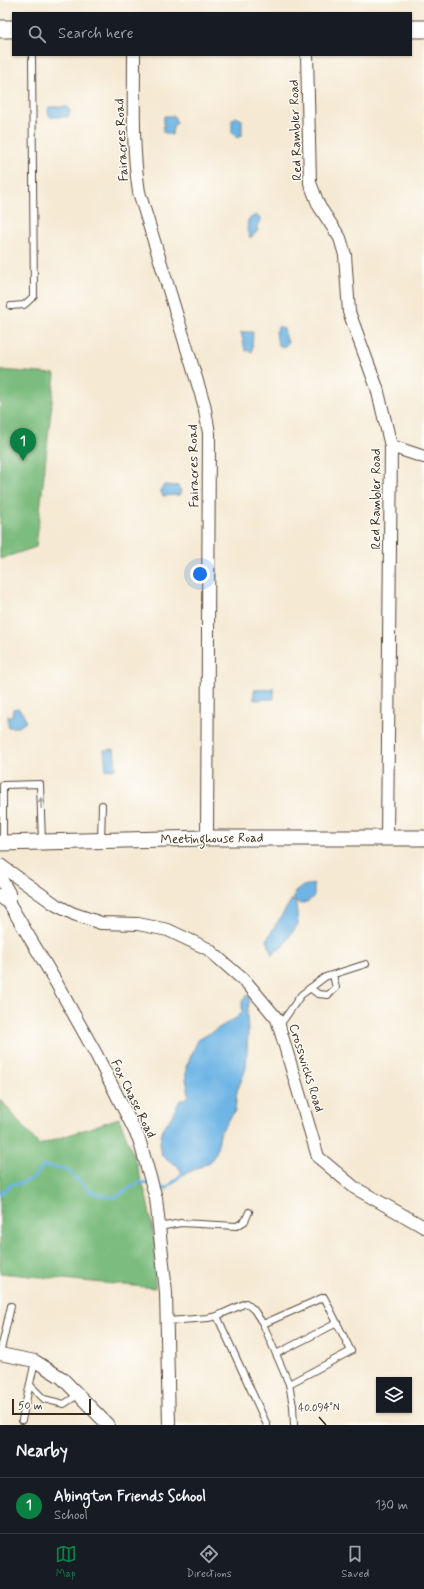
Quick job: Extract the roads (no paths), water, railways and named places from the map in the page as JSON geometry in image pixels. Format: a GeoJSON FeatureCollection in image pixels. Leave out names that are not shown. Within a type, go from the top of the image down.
{"type":"FeatureCollection","features":[{"type":"Feature","properties":{"kind":"main road"},"geometry":{"type":"LineString","coordinates":[[0,29],[12,29]]}},
{"type":"Feature","properties":{"kind":"main road"},"geometry":{"type":"LineString","coordinates":[[412,29],[424,29]]}},
{"type":"Feature","properties":{"kind":"street","name":"Fairacres Road"},"geometry":{"type":"LineString","coordinates":[[134,56],[133,139],[139,192],[204,404],[210,433],[207,838]]}},
{"type":"Feature","properties":{"kind":"street","name":"Red Rambler Road"},"geometry":{"type":"LineString","coordinates":[[307,56],[310,183],[319,206],[340,238],[345,254],[349,312],[378,388],[391,446],[387,838]]}},
{"type":"Feature","properties":{"kind":"street"},"geometry":{"type":"LineString","coordinates":[[391,446],[424,456]]}},
{"type":"Feature","properties":{"kind":"street","name":"Meetinghouse Road"},"geometry":{"type":"LineString","coordinates":[[1,843],[207,838],[424,838]]}},
{"type":"Feature","properties":{"kind":"street","name":"Fox Chase Road"},"geometry":{"type":"LineString","coordinates":[[3,871],[9,893],[9,903]]}},
{"type":"Feature","properties":{"kind":"street","name":"Crosswicks Road"},"geometry":{"type":"LineString","coordinates":[[3,871],[56,905],[74,914],[101,923],[138,924],[168,930],[208,949],[247,983],[277,1019],[318,1157],[354,1188],[424,1227]]}},
{"type":"Feature","properties":{"kind":"street","name":"Fox Chase Road"},"geometry":{"type":"LineString","coordinates":[[0,895],[9,903],[53,977],[139,1139],[156,1198],[166,1292],[168,1321],[169,1425]]}},
{"type":"Feature","properties":{"kind":"street"},"geometry":{"type":"LineString","coordinates":[[0,1354],[35,1361],[62,1378],[108,1425]]}},
{"type":"Feature","properties":{"kind":"lane"},"geometry":{"type":"LineString","coordinates":[[12,306],[24,305],[34,296],[32,56]]}},
{"type":"Feature","properties":{"kind":"lane"},"geometry":{"type":"LineString","coordinates":[[1,843],[2,785],[40,784],[42,842]]}},
{"type":"Feature","properties":{"kind":"lane"},"geometry":{"type":"LineString","coordinates":[[101,840],[102,805]]}},
{"type":"Feature","properties":{"kind":"lane"},"geometry":{"type":"LineString","coordinates":[[279,1026],[301,995],[325,977],[366,964]]}},
{"type":"Feature","properties":{"kind":"lane"},"geometry":{"type":"LineString","coordinates":[[310,988],[318,994],[328,995],[336,988],[333,975]]}},
{"type":"Feature","properties":{"kind":"lane"},"geometry":{"type":"LineString","coordinates":[[159,1227],[181,1223],[237,1226],[245,1221],[248,1212]]}},
{"type":"Feature","properties":{"kind":"lane"},"geometry":{"type":"LineString","coordinates":[[263,1324],[324,1297],[351,1351],[289,1384]]}},
{"type":"Feature","properties":{"kind":"lane"},"geometry":{"type":"LineString","coordinates":[[168,1321],[217,1316],[246,1303],[254,1310],[263,1324],[289,1384],[293,1406],[294,1425]]}},
{"type":"Feature","properties":{"kind":"lane"},"geometry":{"type":"LineString","coordinates":[[0,1354],[11,1306]]}},
{"type":"Feature","properties":{"kind":"lane"},"geometry":{"type":"LineString","coordinates":[[217,1316],[267,1425]]}},
{"type":"Feature","properties":{"kind":"lane"},"geometry":{"type":"LineString","coordinates":[[276,1354],[337,1323]]}},
{"type":"Feature","properties":{"kind":"lane"},"geometry":{"type":"LineString","coordinates":[[22,1420],[35,1361]]}},
{"type":"Feature","properties":{"kind":"lane"},"geometry":{"type":"LineString","coordinates":[[30,1384],[44,1399],[64,1404],[78,1395]]}},
{"type":"Feature","properties":{"kind":"water"},"geometry":{"type":"Polygon","coordinates":[[[49,107],[68,107],[70,112],[68,117],[50,117],[48,112],[49,107]]]}},
{"type":"Feature","properties":{"kind":"water"},"geometry":{"type":"Polygon","coordinates":[[[164,116],[174,116],[177,123],[173,126],[172,135],[163,132],[164,116]]]}},
{"type":"Feature","properties":{"kind":"water"},"geometry":{"type":"Polygon","coordinates":[[[236,117],[242,120],[242,136],[237,138],[232,133],[232,120],[236,117]]]}},
{"type":"Feature","properties":{"kind":"water"},"geometry":{"type":"Polygon","coordinates":[[[255,215],[261,219],[257,226],[258,231],[250,238],[247,230],[248,220],[255,215]]]}},
{"type":"Feature","properties":{"kind":"water"},"geometry":{"type":"Polygon","coordinates":[[[279,326],[284,329],[288,343],[284,347],[278,345],[276,332],[279,326]]]}},
{"type":"Feature","properties":{"kind":"water"},"geometry":{"type":"Polygon","coordinates":[[[241,332],[253,332],[252,352],[245,350],[241,332]]]}},
{"type":"Feature","properties":{"kind":"water"},"geometry":{"type":"Polygon","coordinates":[[[164,485],[178,486],[181,491],[179,495],[163,496],[160,490],[164,485]]]}},
{"type":"Feature","properties":{"kind":"water"},"geometry":{"type":"Polygon","coordinates":[[[274,689],[274,699],[254,700],[254,690],[274,689]]]}},
{"type":"Feature","properties":{"kind":"water"},"geometry":{"type":"Polygon","coordinates":[[[18,708],[24,715],[26,722],[19,727],[8,727],[8,716],[12,716],[13,709],[18,708]]]}},
{"type":"Feature","properties":{"kind":"water"},"geometry":{"type":"Polygon","coordinates":[[[114,749],[116,768],[106,770],[104,750],[114,749]]]}},
{"type":"Feature","properties":{"kind":"water"},"geometry":{"type":"Polygon","coordinates":[[[314,884],[314,896],[309,901],[300,904],[295,901],[295,892],[303,886],[314,884]]]}},
{"type":"Feature","properties":{"kind":"water"},"geometry":{"type":"Polygon","coordinates":[[[292,899],[296,904],[298,924],[283,946],[272,955],[267,939],[292,899]]]}},
{"type":"Feature","properties":{"kind":"water"},"geometry":{"type":"Polygon","coordinates":[[[247,995],[250,998],[247,1014],[248,1033],[246,1069],[237,1091],[235,1111],[221,1131],[216,1153],[210,1162],[183,1175],[178,1166],[162,1156],[160,1142],[163,1128],[170,1119],[180,1100],[185,1100],[189,1095],[186,1079],[186,1067],[198,1040],[236,1018],[242,1012],[242,1002],[247,995]]]}},
{"type":"Feature","properties":{"kind":"waterway"},"geometry":{"type":"LineString","coordinates":[[0,1194],[12,1184],[20,1184],[33,1178],[44,1166],[66,1169],[91,1192],[113,1198],[141,1182],[148,1184]]}},
{"type":"Feature","properties":{"kind":"waterway"},"geometry":{"type":"LineString","coordinates":[[156,1186],[166,1189],[184,1172]]}},
{"type":"Feature","properties":{"kind":"place","name":"Abington Friends School"},"geometry":{"type":"Point","coordinates":[23,461]}}]}
